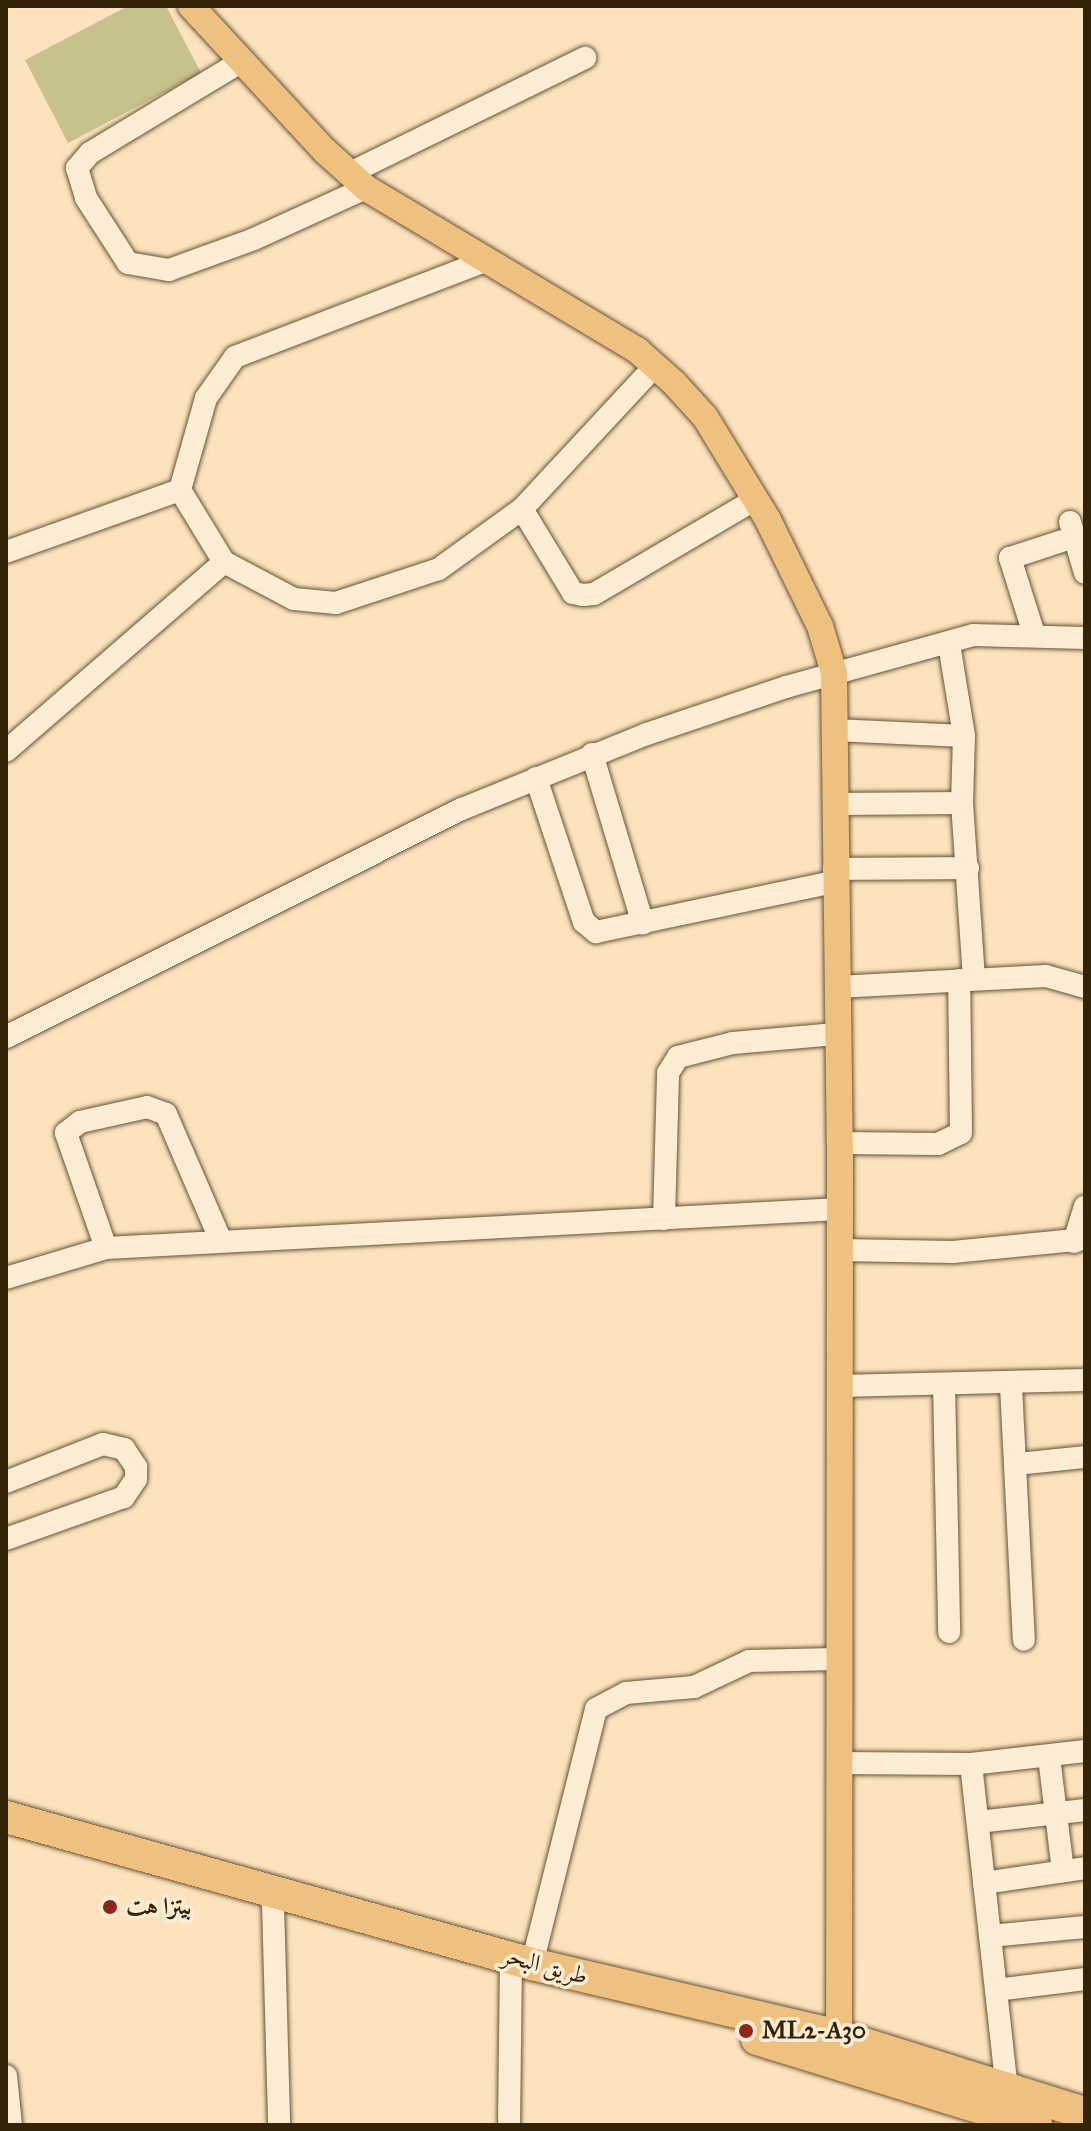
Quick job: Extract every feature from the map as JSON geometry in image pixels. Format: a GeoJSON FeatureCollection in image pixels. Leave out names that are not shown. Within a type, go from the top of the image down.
{"type":"FeatureCollection","features":[{"type":"Feature","properties":{"kind":"highway","name":"طريق البحر"},"geometry":{"type":"LineString","coordinates":[[6,1817],[522,1968]]}},
{"type":"Feature","properties":{"kind":"highway","name":"طريق البحر"},"geometry":{"type":"LineString","coordinates":[[6,1838],[835,2050],[1007,2088],[1085,2113]]}},
{"type":"Feature","properties":{"kind":"highway","name":"طريق البحر"},"geometry":{"type":"LineString","coordinates":[[835,2050],[1036,2125]]}},
{"type":"Feature","properties":{"kind":"main road"},"geometry":{"type":"LineString","coordinates":[[191,6],[358,181],[656,365],[705,417],[756,499],[798,575],[834,673],[836,1034],[840,1143],[835,2050]]}},
{"type":"Feature","properties":{"kind":"street"},"geometry":{"type":"LineString","coordinates":[[242,61],[90,153],[77,168],[86,198],[128,263],[169,270],[254,239],[585,58]]}},
{"type":"Feature","properties":{"kind":"street"},"geometry":{"type":"LineString","coordinates":[[485,261],[235,357],[206,398],[180,490],[224,562],[294,599],[336,603],[439,569],[522,509],[656,365]]}},
{"type":"Feature","properties":{"kind":"street"},"geometry":{"type":"LineString","coordinates":[[6,552],[180,490]]}},
{"type":"Feature","properties":{"kind":"street"},"geometry":{"type":"LineString","coordinates":[[522,509],[573,593],[583,595],[594,594],[756,499]]}},
{"type":"Feature","properties":{"kind":"street"},"geometry":{"type":"LineString","coordinates":[[1034,634],[1010,558],[1066,532],[1085,573]]}},
{"type":"Feature","properties":{"kind":"street"},"geometry":{"type":"LineString","coordinates":[[6,751],[224,562]]}},
{"type":"Feature","properties":{"kind":"street"},"geometry":{"type":"LineString","coordinates":[[6,1037],[462,809],[592,754],[834,673],[973,635],[1034,634],[1085,638]]}},
{"type":"Feature","properties":{"kind":"street"},"geometry":{"type":"LineString","coordinates":[[840,1143],[938,1144],[961,1133],[968,868],[962,803],[964,736],[949,644]]}},
{"type":"Feature","properties":{"kind":"street"},"geometry":{"type":"LineString","coordinates":[[834,730],[964,736]]}},
{"type":"Feature","properties":{"kind":"street"},"geometry":{"type":"LineString","coordinates":[[592,754],[643,924]]}},
{"type":"Feature","properties":{"kind":"street"},"geometry":{"type":"LineString","coordinates":[[536,778],[584,922],[596,932],[643,924],[834,876],[968,868]]}},
{"type":"Feature","properties":{"kind":"street"},"geometry":{"type":"LineString","coordinates":[[834,804],[962,803]]}},
{"type":"Feature","properties":{"kind":"street"},"geometry":{"type":"LineString","coordinates":[[837,987],[1046,976],[1085,987]]}},
{"type":"Feature","properties":{"kind":"street"},"geometry":{"type":"LineString","coordinates":[[664,1219],[668,1073],[678,1057],[733,1043],[836,1034]]}},
{"type":"Feature","properties":{"kind":"street"},"geometry":{"type":"LineString","coordinates":[[106,1248],[66,1133],[80,1122],[147,1107],[166,1114],[221,1241]]}},
{"type":"Feature","properties":{"kind":"street"},"geometry":{"type":"LineString","coordinates":[[840,1250],[953,1252],[1080,1240],[1085,1207]]}},
{"type":"Feature","properties":{"kind":"street"},"geometry":{"type":"LineString","coordinates":[[6,1278],[106,1248],[840,1209]]}},
{"type":"Feature","properties":{"kind":"street"},"geometry":{"type":"LineString","coordinates":[[839,1386],[1011,1386],[1085,1380]]}},
{"type":"Feature","properties":{"kind":"street"},"geometry":{"type":"LineString","coordinates":[[944,1384],[949,1632]]}},
{"type":"Feature","properties":{"kind":"street"},"geometry":{"type":"LineString","coordinates":[[1011,1386],[1024,1640]]}},
{"type":"Feature","properties":{"kind":"street"},"geometry":{"type":"LineString","coordinates":[[6,1482],[103,1444],[124,1449],[136,1467],[136,1479],[124,1497],[6,1539]]}},
{"type":"Feature","properties":{"kind":"street"},"geometry":{"type":"LineString","coordinates":[[1017,1464],[1085,1457]]}},
{"type":"Feature","properties":{"kind":"street"},"geometry":{"type":"LineString","coordinates":[[509,2125],[522,1968],[596,1709],[626,1693],[694,1687],[749,1661],[836,1659]]}},
{"type":"Feature","properties":{"kind":"street"},"geometry":{"type":"LineString","coordinates":[[838,1763],[971,1764],[1085,1751]]}},
{"type":"Feature","properties":{"kind":"street"},"geometry":{"type":"LineString","coordinates":[[984,1883],[1074,1870],[1057,1813],[1049,1757]]}},
{"type":"Feature","properties":{"kind":"street"},"geometry":{"type":"LineString","coordinates":[[971,1764],[1007,2088]]}},
{"type":"Feature","properties":{"kind":"street"},"geometry":{"type":"LineString","coordinates":[[978,1822],[1085,1810]]}},
{"type":"Feature","properties":{"kind":"street"},"geometry":{"type":"LineString","coordinates":[[273,1904],[279,2125]]}},
{"type":"Feature","properties":{"kind":"street"},"geometry":{"type":"LineString","coordinates":[[990,1936],[1085,1927]]}},
{"type":"Feature","properties":{"kind":"street"},"geometry":{"type":"LineString","coordinates":[[996,1990],[1085,1979]]}},
{"type":"Feature","properties":{"kind":"street"},"geometry":{"type":"LineString","coordinates":[[6,2076],[11,2125]]}},
{"type":"Feature","properties":{"kind":"shaded area"},"geometry":{"type":"Polygon","coordinates":[[[128,6],[166,6],[201,73],[68,143],[25,60],[128,6]]]}},
{"type":"Feature","properties":{"kind":"place","name":"بيتزا هت"},"geometry":{"type":"Point","coordinates":[110,1907]}},
{"type":"Feature","properties":{"kind":"place","name":"ML2-A30"},"geometry":{"type":"Point","coordinates":[746,2031]}}]}
